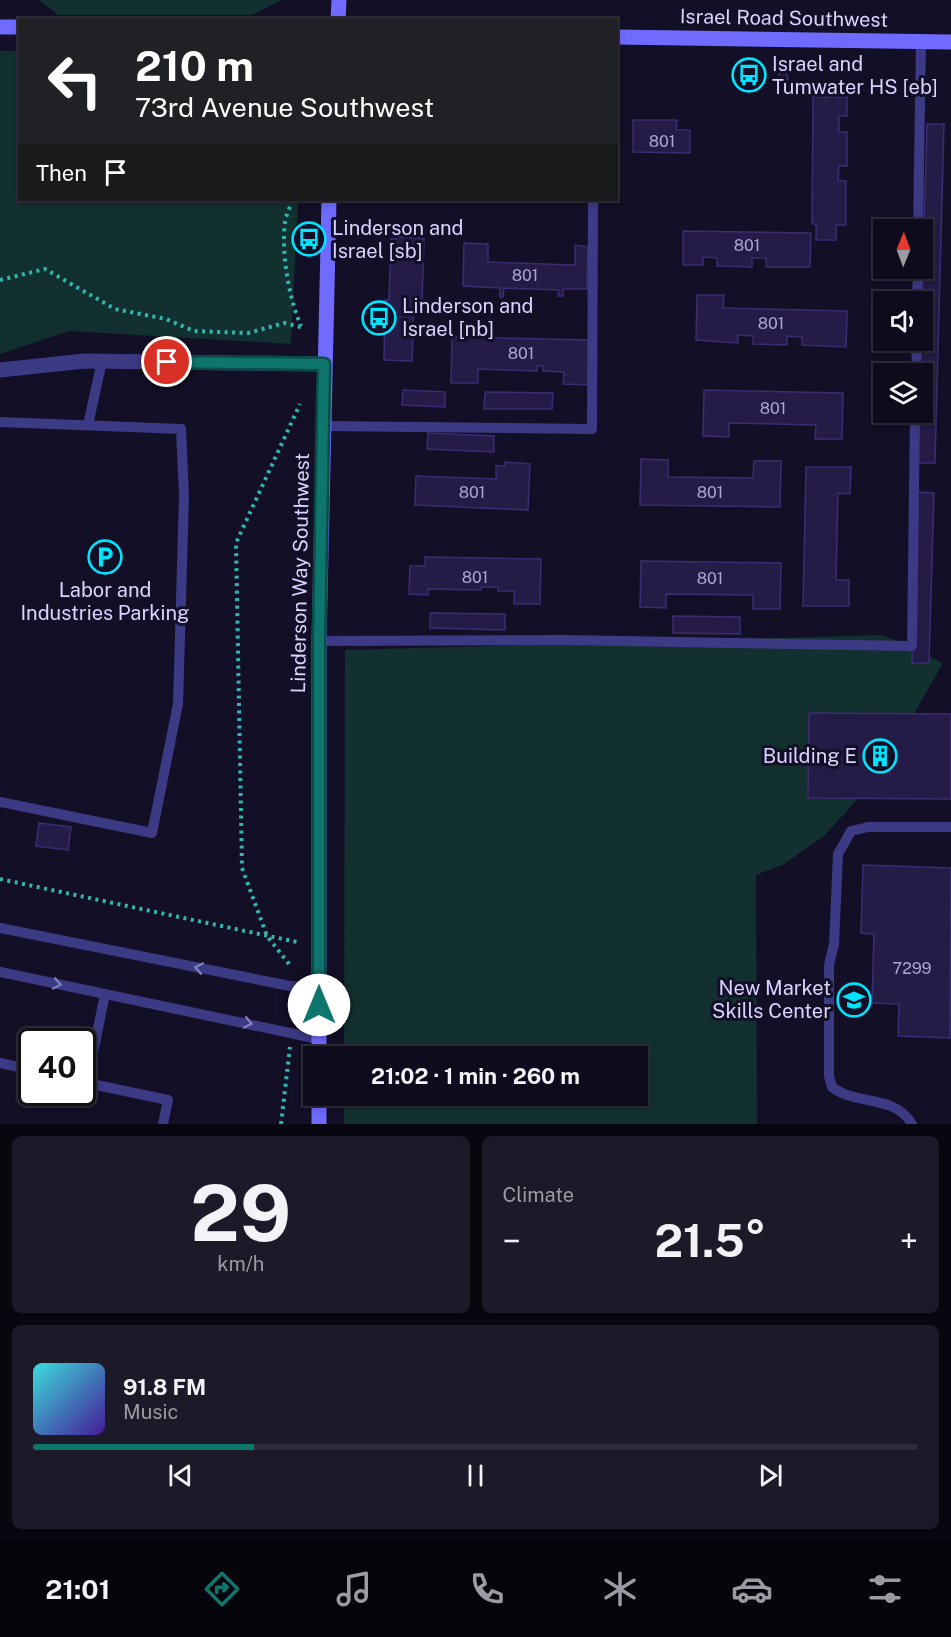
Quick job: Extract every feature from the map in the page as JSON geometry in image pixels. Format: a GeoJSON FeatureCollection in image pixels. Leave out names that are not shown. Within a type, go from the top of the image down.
{"type":"FeatureCollection","features":[{"type":"Feature","properties":{"kind":"street"},"geometry":{"type":"LineString","coordinates":[[338,18],[339,0]]}},
{"type":"Feature","properties":{"kind":"street"},"geometry":{"type":"LineString","coordinates":[[0,27],[18,27]]}},
{"type":"Feature","properties":{"kind":"street","name":"Israel Road Southwest"},"geometry":{"type":"LineString","coordinates":[[618,37],[951,42]]}},
{"type":"Feature","properties":{"kind":"street","name":"Linderson Way Southwest"},"geometry":{"type":"LineString","coordinates":[[319,1046],[319,641],[329,201]]}},
{"type":"Feature","properties":{"kind":"street"},"geometry":{"type":"LineString","coordinates":[[0,370],[84,361],[324,364]]}},
{"type":"Feature","properties":{"kind":"street"},"geometry":{"type":"LineString","coordinates":[[319,1106],[319,1124]]}},
{"type":"Feature","properties":{"kind":"lane"},"geometry":{"type":"LineString","coordinates":[[918,219],[921,41]]}},
{"type":"Feature","properties":{"kind":"lane"},"geometry":{"type":"LineString","coordinates":[[323,426],[592,429],[593,201]]}},
{"type":"Feature","properties":{"kind":"lane"},"geometry":{"type":"LineString","coordinates":[[88,426],[102,361]]}},
{"type":"Feature","properties":{"kind":"lane"},"geometry":{"type":"LineString","coordinates":[[0,422],[181,429],[184,496],[178,704],[152,833],[0,802]]}},
{"type":"Feature","properties":{"kind":"lane"},"geometry":{"type":"LineString","coordinates":[[319,641],[565,640],[912,646],[915,423]]}},
{"type":"Feature","properties":{"kind":"lane"},"geometry":{"type":"LineString","coordinates":[[912,1124],[904,1114],[888,1104],[850,1098],[832,1087],[829,1076],[829,965],[834,944],[838,854],[851,831],[868,827],[951,827]]}},
{"type":"Feature","properties":{"kind":"lane"},"geometry":{"type":"LineString","coordinates":[[0,927],[290,986],[319,987]]}},
{"type":"Feature","properties":{"kind":"lane"},"geometry":{"type":"LineString","coordinates":[[0,972],[319,1039]]}},
{"type":"Feature","properties":{"kind":"lane"},"geometry":{"type":"LineString","coordinates":[[96,1034],[105,994]]}},
{"type":"Feature","properties":{"kind":"lane"},"geometry":{"type":"LineString","coordinates":[[0,1064],[18,1068]]}},
{"type":"Feature","properties":{"kind":"lane"},"geometry":{"type":"LineString","coordinates":[[96,1084],[168,1100],[164,1124]]}},
{"type":"Feature","properties":{"kind":"path"},"geometry":{"type":"LineString","coordinates":[[0,280],[45,269],[114,309],[166,319],[195,331],[248,333],[284,323],[301,327],[294,311],[284,248],[285,220],[293,201]]}},
{"type":"Feature","properties":{"kind":"path"},"geometry":{"type":"LineString","coordinates":[[290,964],[267,936],[242,868],[236,543],[300,404]]}},
{"type":"Feature","properties":{"kind":"path"},"geometry":{"type":"LineString","coordinates":[[0,879],[297,942]]}},
{"type":"Feature","properties":{"kind":"path"},"geometry":{"type":"LineString","coordinates":[[281,1124],[291,1040]]}},
{"type":"Feature","properties":{"kind":"green space"},"geometry":{"type":"Polygon","coordinates":[[[39,0],[281,0],[252,15],[58,15],[39,0]]]}},
{"type":"Feature","properties":{"kind":"green space"},"geometry":{"type":"Polygon","coordinates":[[[0,51],[18,51],[18,201],[298,201],[291,344],[69,331],[0,354],[0,51]]]}},
{"type":"Feature","properties":{"kind":"green space"},"geometry":{"type":"Polygon","coordinates":[[[883,635],[943,663],[878,777],[824,836],[784,864],[756,875],[757,1124],[344,1124],[344,1106],[648,1106],[648,1046],[344,1046],[345,650],[883,635]]]}},
{"type":"Feature","properties":{"kind":"building"},"geometry":{"type":"Polygon","coordinates":[[[779,73],[787,73],[788,80],[779,80],[779,73]]]}},
{"type":"Feature","properties":{"kind":"building"},"geometry":{"type":"Polygon","coordinates":[[[813,97],[847,97],[847,116],[839,116],[839,132],[847,132],[847,166],[839,166],[838,181],[846,181],[846,225],[836,225],[836,240],[816,240],[816,224],[812,224],[813,97]]]}},
{"type":"Feature","properties":{"kind":"building"},"geometry":{"type":"Polygon","coordinates":[[[633,120],[677,120],[676,130],[690,130],[690,153],[633,152],[633,120]]]}},
{"type":"Feature","properties":{"kind":"building"},"geometry":{"type":"Polygon","coordinates":[[[927,124],[944,124],[935,463],[918,463],[919,423],[933,423],[933,363],[920,363],[921,351],[933,351],[933,291],[922,291],[923,279],[933,279],[933,219],[924,219],[927,124]]]}},
{"type":"Feature","properties":{"kind":"building"},"geometry":{"type":"Polygon","coordinates":[[[466,201],[514,201],[514,202],[466,201]]]}},
{"type":"Feature","properties":{"kind":"building"},"geometry":{"type":"Polygon","coordinates":[[[683,231],[811,233],[810,267],[766,267],[766,258],[752,258],[752,267],[717,266],[717,258],[703,257],[703,265],[683,265],[683,231]]]}},
{"type":"Feature","properties":{"kind":"building"},"geometry":{"type":"Polygon","coordinates":[[[396,237],[424,238],[422,302],[414,302],[412,361],[384,360],[385,300],[389,300],[391,239],[396,239],[396,237]]]}},
{"type":"Feature","properties":{"kind":"building"},"geometry":{"type":"Polygon","coordinates":[[[464,243],[488,244],[488,262],[575,265],[575,245],[588,247],[587,289],[563,289],[563,296],[558,296],[559,290],[504,288],[503,297],[500,297],[500,288],[463,286],[464,243]]]}},
{"type":"Feature","properties":{"kind":"building"},"geometry":{"type":"Polygon","coordinates":[[[697,295],[724,295],[723,308],[847,311],[846,347],[802,345],[802,337],[787,336],[787,345],[753,344],[753,336],[738,335],[738,343],[696,340],[697,295]]]}},
{"type":"Feature","properties":{"kind":"building"},"geometry":{"type":"Polygon","coordinates":[[[452,337],[591,340],[590,385],[563,384],[564,372],[543,371],[543,366],[537,366],[537,371],[478,369],[478,383],[451,383],[452,337]]]}},
{"type":"Feature","properties":{"kind":"building"},"geometry":{"type":"Polygon","coordinates":[[[403,390],[445,392],[445,407],[402,405],[403,390]]]}},
{"type":"Feature","properties":{"kind":"building"},"geometry":{"type":"Polygon","coordinates":[[[704,390],[843,393],[842,439],[815,439],[816,425],[729,423],[729,437],[703,436],[704,390]]]}},
{"type":"Feature","properties":{"kind":"building"},"geometry":{"type":"Polygon","coordinates":[[[485,392],[553,393],[552,409],[484,409],[485,392]]]}},
{"type":"Feature","properties":{"kind":"building"},"geometry":{"type":"Polygon","coordinates":[[[428,433],[494,436],[494,452],[427,449],[428,433]]]}},
{"type":"Feature","properties":{"kind":"building"},"geometry":{"type":"Polygon","coordinates":[[[641,459],[668,460],[668,477],[753,478],[754,461],[781,461],[780,507],[640,505],[641,459]]]}},
{"type":"Feature","properties":{"kind":"building"},"geometry":{"type":"Polygon","coordinates":[[[505,462],[530,464],[528,510],[415,505],[416,476],[496,479],[496,466],[505,466],[505,462]]]}},
{"type":"Feature","properties":{"kind":"building"},"geometry":{"type":"Polygon","coordinates":[[[806,467],[851,467],[850,494],[838,493],[836,580],[849,580],[849,606],[803,606],[806,467]]]}},
{"type":"Feature","properties":{"kind":"building"},"geometry":{"type":"Polygon","coordinates":[[[917,492],[934,493],[929,663],[912,663],[917,492]]]}},
{"type":"Feature","properties":{"kind":"building"},"geometry":{"type":"Polygon","coordinates":[[[425,557],[541,559],[540,604],[514,604],[514,591],[498,591],[498,587],[481,587],[481,590],[428,589],[428,595],[409,594],[410,566],[425,566],[425,557]]]}},
{"type":"Feature","properties":{"kind":"building"},"geometry":{"type":"Polygon","coordinates":[[[641,561],[781,563],[780,609],[753,609],[753,595],[666,594],[666,608],[640,607],[641,561]]]}},
{"type":"Feature","properties":{"kind":"building"},"geometry":{"type":"Polygon","coordinates":[[[430,613],[505,614],[505,630],[430,628],[430,613]]]}},
{"type":"Feature","properties":{"kind":"building"},"geometry":{"type":"Polygon","coordinates":[[[673,616],[740,617],[740,634],[673,633],[673,616]]]}},
{"type":"Feature","properties":{"kind":"building","name":"Building E"},"geometry":{"type":"Polygon","coordinates":[[[809,713],[951,714],[951,799],[808,798],[809,713]]]}},
{"type":"Feature","properties":{"kind":"building"},"geometry":{"type":"Polygon","coordinates":[[[39,823],[71,827],[68,850],[36,846],[39,823]]]}},
{"type":"Feature","properties":{"kind":"building"},"geometry":{"type":"Polygon","coordinates":[[[863,865],[951,868],[950,1038],[898,1036],[899,1004],[872,1003],[874,934],[861,933],[863,865]]]}},
{"type":"Feature","properties":{"kind":"place","name":"Israel and Tumwater HS [eb]"},"geometry":{"type":"Point","coordinates":[749,75]}},
{"type":"Feature","properties":{"kind":"place","name":"Linderson and Israel [sb]"},"geometry":{"type":"Point","coordinates":[309,239]}},
{"type":"Feature","properties":{"kind":"place","name":"Linderson and Israel [nb]"},"geometry":{"type":"Point","coordinates":[379,318]}},
{"type":"Feature","properties":{"kind":"place","name":"Labor and Industries Parking"},"geometry":{"type":"Point","coordinates":[105,557]}},
{"type":"Feature","properties":{"kind":"place","name":"Building E"},"geometry":{"type":"Point","coordinates":[880,756]}},
{"type":"Feature","properties":{"kind":"place","name":"New Market Skills Center"},"geometry":{"type":"Point","coordinates":[854,1000]}},
{"type":"Feature","properties":{"kind":"route"},"geometry":{"type":"LineString","coordinates":[[167,362],[324,364],[319,641],[319,1005]]}}]}
